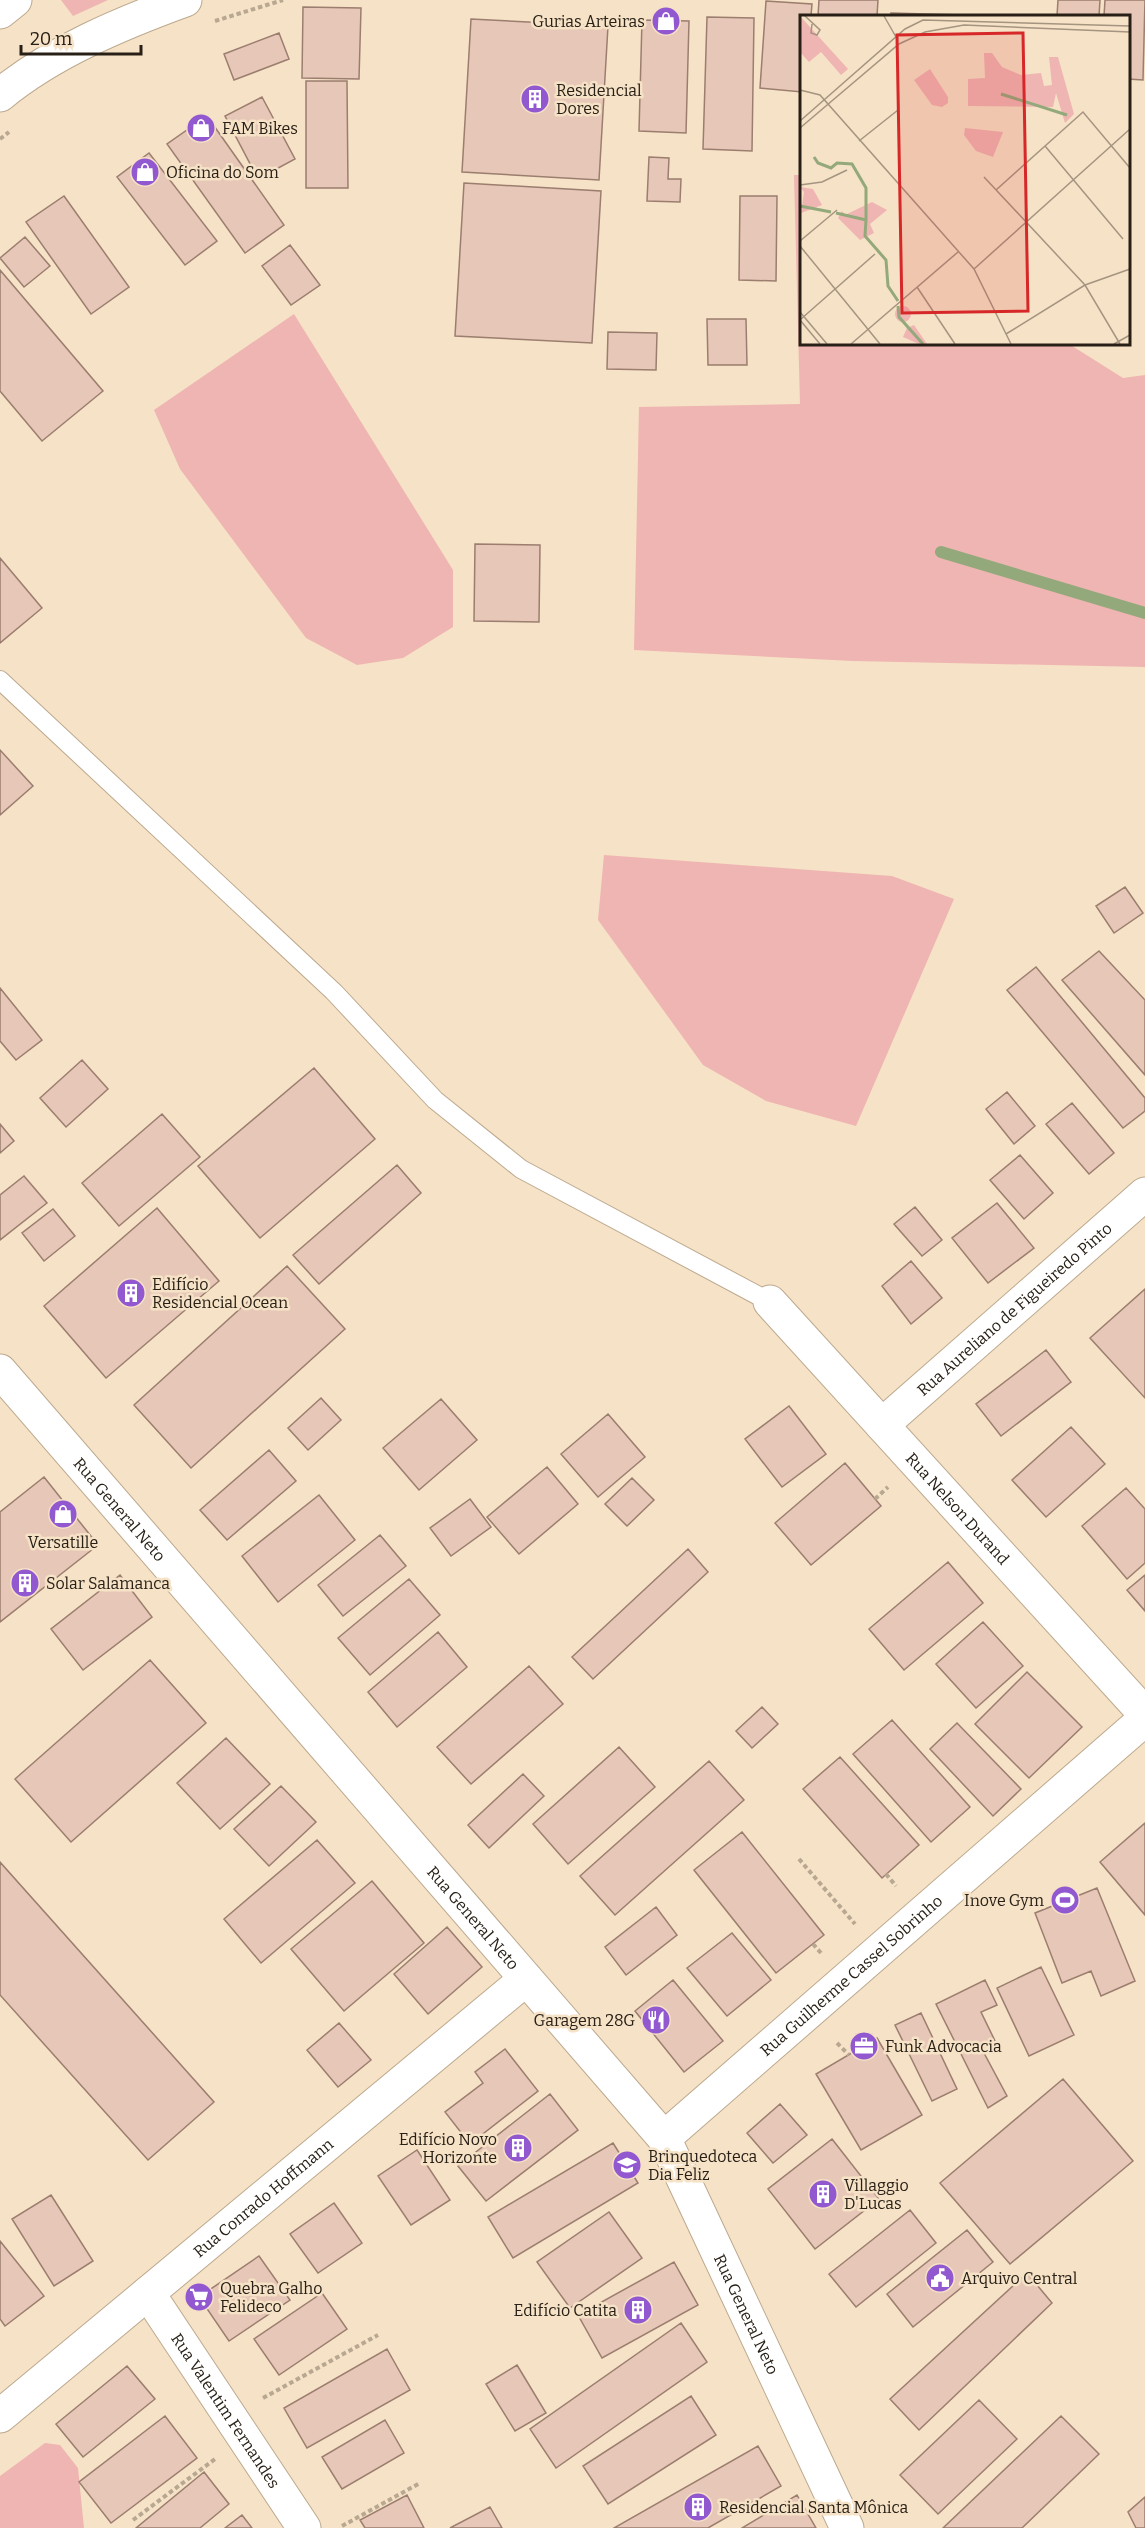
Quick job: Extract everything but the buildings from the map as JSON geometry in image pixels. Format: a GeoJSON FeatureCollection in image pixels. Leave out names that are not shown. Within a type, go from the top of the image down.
{"type":"FeatureCollection","features":[{"type":"Feature","properties":{"kind":"street"},"geometry":{"type":"LineString","coordinates":[[0,12],[15,0]]}},
{"type":"Feature","properties":{"kind":"street"},"geometry":{"type":"LineString","coordinates":[[0,94],[22,77],[88,42],[185,0]]}},
{"type":"Feature","properties":{"kind":"street","name":"Rua Aureliano de Figueiredo Pinto"},"geometry":{"type":"LineString","coordinates":[[882,1425],[1145,1194]]}},
{"type":"Feature","properties":{"kind":"street","name":"Rua Nelson Durand"},"geometry":{"type":"LineString","coordinates":[[770,1302],[1145,1714]]}},
{"type":"Feature","properties":{"kind":"street","name":"Rua General Neto"},"geometry":{"type":"LineString","coordinates":[[0,1371],[664,2138],[847,2528]]}},
{"type":"Feature","properties":{"kind":"street","name":"Rua Guilherme Cassel Sobrinho"},"geometry":{"type":"LineString","coordinates":[[664,2138],[1145,1719]]}},
{"type":"Feature","properties":{"kind":"street","name":"Rua Conrado Hoffmann"},"geometry":{"type":"LineString","coordinates":[[0,2416],[526,1979]]}},
{"type":"Feature","properties":{"kind":"street","name":"Rua Valentim Fernandes"},"geometry":{"type":"LineString","coordinates":[[148,2293],[304,2528]]}},
{"type":"Feature","properties":{"kind":"lane"},"geometry":{"type":"LineString","coordinates":[[0,680],[334,992],[435,1100],[521,1169],[770,1302]]}},
{"type":"Feature","properties":{"kind":"path"},"geometry":{"type":"LineString","coordinates":[[799,1858],[862,1931]]}},
{"type":"Feature","properties":{"kind":"path"},"geometry":{"type":"LineString","coordinates":[[837,2043],[849,2055]]}},
{"type":"Feature","properties":{"kind":"path"},"geometry":{"type":"LineString","coordinates":[[133,2520],[237,2427],[378,2334]]}},
{"type":"Feature","properties":{"kind":"path"},"geometry":{"type":"LineString","coordinates":[[338,2528],[420,2484]]}},
{"type":"Feature","properties":{"kind":"shaded area"},"geometry":{"type":"Polygon","coordinates":[[[61,0],[108,0],[73,16],[61,0]]]}},
{"type":"Feature","properties":{"kind":"shaded area"},"geometry":{"type":"Polygon","coordinates":[[[794,175],[800,175],[800,345],[1071,345],[1123,378],[1145,375],[1145,667],[853,661],[634,650],[639,407],[800,404],[794,175]]]}},
{"type":"Feature","properties":{"kind":"shaded area"},"geometry":{"type":"Polygon","coordinates":[[[294,314],[453,570],[453,627],[403,658],[357,665],[306,638],[180,469],[154,410],[294,314]]]}},
{"type":"Feature","properties":{"kind":"shaded area"},"geometry":{"type":"Polygon","coordinates":[[[604,855],[892,876],[954,899],[856,1126],[766,1101],[703,1065],[598,920],[604,855]]]}},
{"type":"Feature","properties":{"kind":"shaded area"},"geometry":{"type":"Polygon","coordinates":[[[45,2443],[60,2445],[78,2468],[84,2528],[0,2528],[0,2476],[45,2443]]]}},
{"type":"Feature","properties":{"kind":"waterway"},"geometry":{"type":"LineString","coordinates":[[941,552],[1145,613]]}},
{"type":"Feature","properties":{"kind":"place","name":"Gurias Arteiras"},"geometry":{"type":"Point","coordinates":[666,21]}},
{"type":"Feature","properties":{"kind":"place","name":"Residencial Dores"},"geometry":{"type":"Point","coordinates":[535,99]}},
{"type":"Feature","properties":{"kind":"place","name":"FAM Bikes"},"geometry":{"type":"Point","coordinates":[201,128]}},
{"type":"Feature","properties":{"kind":"place","name":"Oficina do Som"},"geometry":{"type":"Point","coordinates":[145,172]}},
{"type":"Feature","properties":{"kind":"place","name":"Edifício Residencial Ocean"},"geometry":{"type":"Point","coordinates":[131,1293]}},
{"type":"Feature","properties":{"kind":"place","name":"Versatille"},"geometry":{"type":"Point","coordinates":[63,1514]}},
{"type":"Feature","properties":{"kind":"place","name":"Solar Salamanca"},"geometry":{"type":"Point","coordinates":[25,1583]}},
{"type":"Feature","properties":{"kind":"place","name":"Inove Gym"},"geometry":{"type":"Point","coordinates":[1065,1900]}},
{"type":"Feature","properties":{"kind":"place","name":"Garagem 28G"},"geometry":{"type":"Point","coordinates":[656,2020]}},
{"type":"Feature","properties":{"kind":"place","name":"Funk Advocacia"},"geometry":{"type":"Point","coordinates":[864,2046]}},
{"type":"Feature","properties":{"kind":"place","name":"Edifício Novo Horizonte"},"geometry":{"type":"Point","coordinates":[518,2148]}},
{"type":"Feature","properties":{"kind":"place","name":"Brinquedoteca Dia Feliz"},"geometry":{"type":"Point","coordinates":[627,2165]}},
{"type":"Feature","properties":{"kind":"place","name":"Villaggio D'Lucas"},"geometry":{"type":"Point","coordinates":[823,2194]}},
{"type":"Feature","properties":{"kind":"place","name":"Arquivo Central"},"geometry":{"type":"Point","coordinates":[940,2278]}},
{"type":"Feature","properties":{"kind":"place","name":"Quebra Galho Felideco"},"geometry":{"type":"Point","coordinates":[199,2297]}},
{"type":"Feature","properties":{"kind":"place","name":"Edifício Catita"},"geometry":{"type":"Point","coordinates":[638,2310]}},
{"type":"Feature","properties":{"kind":"place","name":"Residencial Santa Mônica"},"geometry":{"type":"Point","coordinates":[698,2507]}}]}
